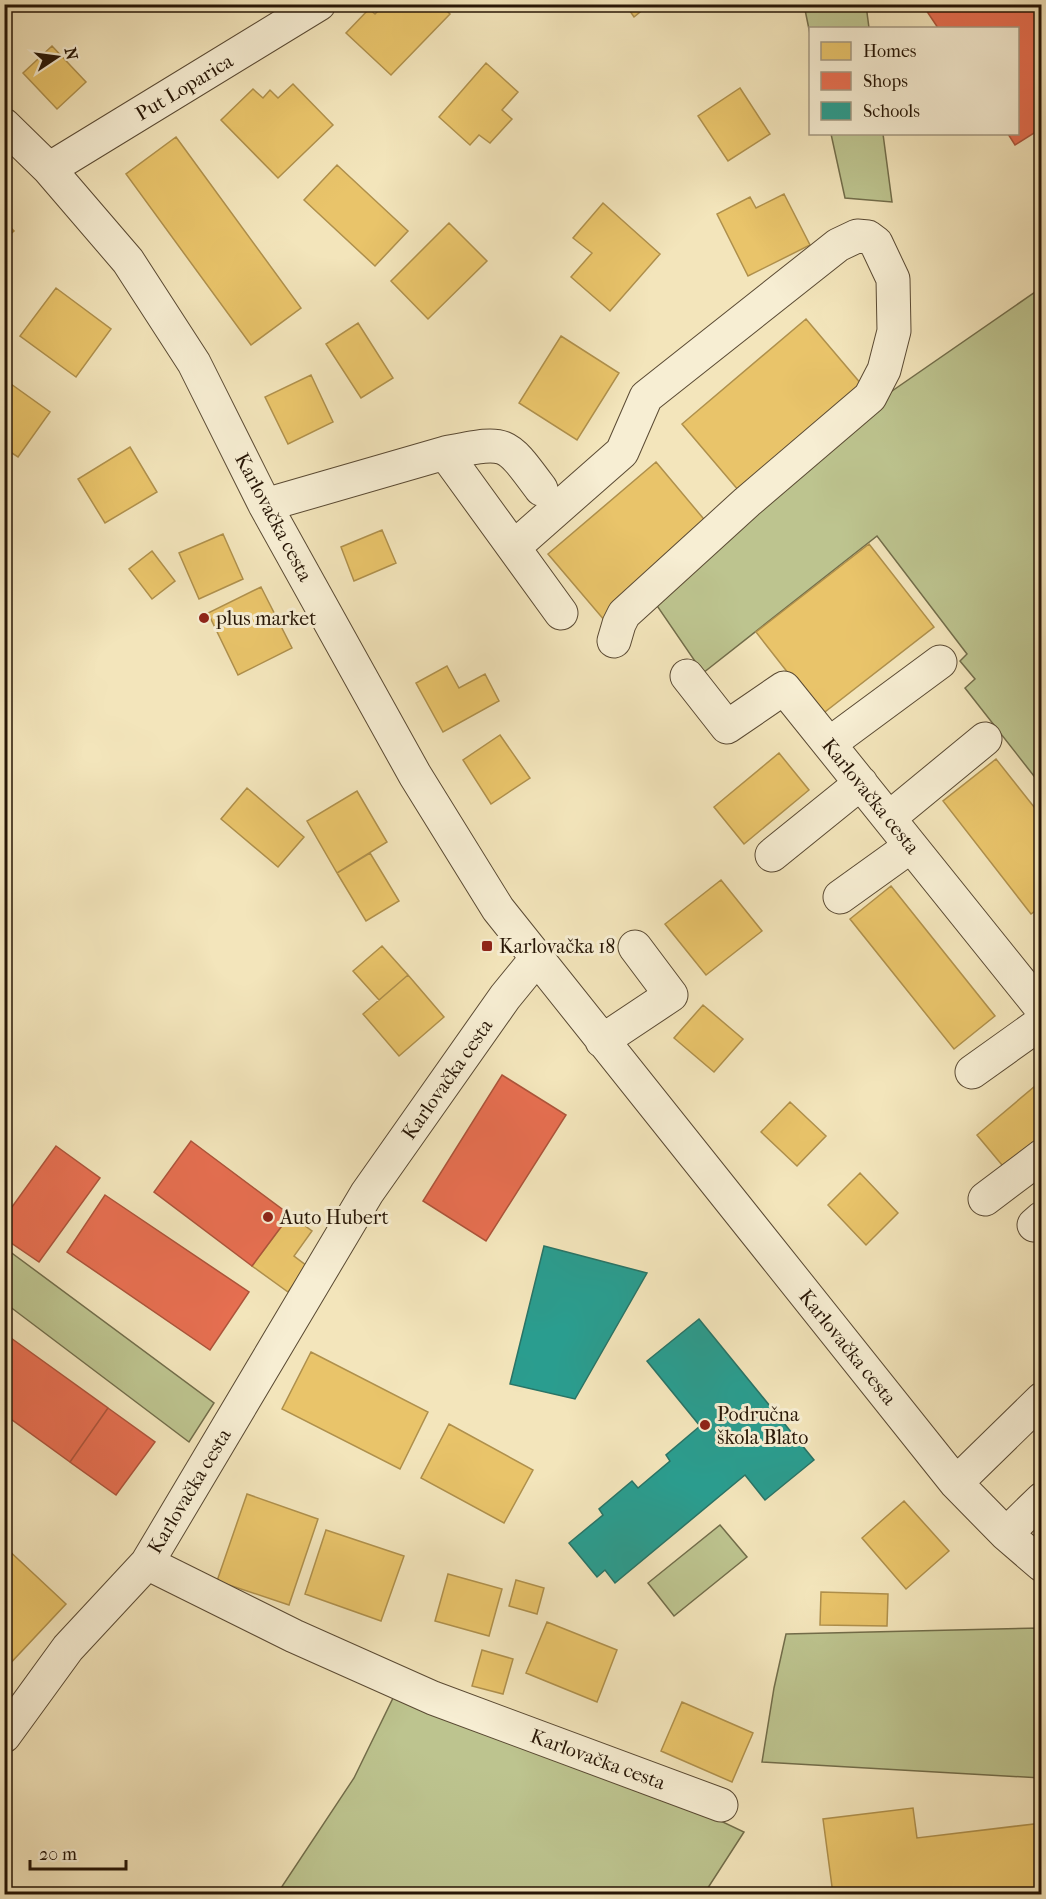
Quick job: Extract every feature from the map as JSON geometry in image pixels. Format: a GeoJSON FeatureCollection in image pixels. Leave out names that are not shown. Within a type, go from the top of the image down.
{"type":"FeatureCollection","features":[{"type":"Feature","properties":{"kind":"street","name":"Put Loparica"},"geometry":{"type":"LineString","coordinates":[[49,169],[319,4]]}},
{"type":"Feature","properties":{"kind":"street","name":"Karlovačka cesta"},"geometry":{"type":"LineString","coordinates":[[4,125],[49,169],[128,261],[194,363],[265,505],[415,775],[498,909],[956,1483],[1006,1534],[1041,1564]]}},
{"type":"Feature","properties":{"kind":"street"},"geometry":{"type":"LineString","coordinates":[[514,547],[621,452],[646,397],[838,245],[857,236],[868,237],[876,243],[893,279],[894,331],[884,369],[870,397],[747,502],[624,614],[614,641]]}},
{"type":"Feature","properties":{"kind":"street"},"geometry":{"type":"LineString","coordinates":[[265,505],[445,453],[483,446],[501,446],[516,455],[542,489]]}},
{"type":"Feature","properties":{"kind":"street"},"geometry":{"type":"LineString","coordinates":[[445,453],[561,613]]}},
{"type":"Feature","properties":{"kind":"street"},"geometry":{"type":"LineString","coordinates":[[830,744],[940,662]]}},
{"type":"Feature","properties":{"kind":"street","name":"Karlovačka cesta"},"geometry":{"type":"LineString","coordinates":[[687,676],[727,728],[784,688],[1041,1009]]}},
{"type":"Feature","properties":{"kind":"street"},"geometry":{"type":"LineString","coordinates":[[889,818],[985,739]]}},
{"type":"Feature","properties":{"kind":"street"},"geometry":{"type":"LineString","coordinates":[[771,855],[861,783]]}},
{"type":"Feature","properties":{"kind":"street"},"geometry":{"type":"LineString","coordinates":[[840,897],[911,846]]}},
{"type":"Feature","properties":{"kind":"street"},"geometry":{"type":"LineString","coordinates":[[602,1041],[671,995],[635,947]]}},
{"type":"Feature","properties":{"kind":"street","name":"Karlovačka cesta"},"geometry":{"type":"LineString","coordinates":[[536,959],[505,997],[367,1193],[147,1563],[294,1636],[433,1698],[721,1805]]}},
{"type":"Feature","properties":{"kind":"street"},"geometry":{"type":"LineString","coordinates":[[972,1072],[1041,1022]]}},
{"type":"Feature","properties":{"kind":"street"},"geometry":{"type":"LineString","coordinates":[[985,1199],[1041,1156]]}},
{"type":"Feature","properties":{"kind":"street"},"geometry":{"type":"LineString","coordinates":[[956,1483],[1041,1399]]}},
{"type":"Feature","properties":{"kind":"street"},"geometry":{"type":"LineString","coordinates":[[1006,1534],[1041,1499]]}},
{"type":"Feature","properties":{"kind":"street"},"geometry":{"type":"LineString","coordinates":[[4,1736],[68,1648],[147,1563]]}},
{"type":"Feature","properties":{"kind":"green space"},"geometry":{"type":"Polygon","coordinates":[[[804,5],[866,5],[869,27],[809,27],[809,29],[804,5]]]}},
{"type":"Feature","properties":{"kind":"green space"},"geometry":{"type":"Polygon","coordinates":[[[831,135],[883,135],[892,202],[845,198],[831,135]]]}},
{"type":"Feature","properties":{"kind":"green space"},"geometry":{"type":"Polygon","coordinates":[[[1041,288],[1041,785],[965,688],[975,679],[960,661],[967,654],[877,536],[703,673],[651,597],[879,400],[1041,288]]]}},
{"type":"Feature","properties":{"kind":"green space"},"geometry":{"type":"Polygon","coordinates":[[[5,1248],[214,1403],[189,1442],[5,1303],[5,1248]]]}},
{"type":"Feature","properties":{"kind":"green space"},"geometry":{"type":"Polygon","coordinates":[[[720,1525],[747,1557],[674,1616],[648,1583],[720,1525]]]}},
{"type":"Feature","properties":{"kind":"green space"},"geometry":{"type":"Polygon","coordinates":[[[1041,1628],[1041,1778],[762,1762],[774,1688],[786,1634],[1041,1628]]]}},
{"type":"Feature","properties":{"kind":"green space"},"geometry":{"type":"Polygon","coordinates":[[[396,1692],[664,1794],[744,1832],[704,1894],[277,1894],[354,1778],[396,1692]]]}},
{"type":"Feature","properties":{"kind":"building: Homes"},"geometry":{"type":"Polygon","coordinates":[[[385,4],[393,4],[396,7],[398,4],[414,4],[416,7],[418,4],[440,4],[450,14],[391,75],[346,33],[369,9],[375,14],[385,4]]]}},
{"type":"Feature","properties":{"kind":"building: Homes"},"geometry":{"type":"Polygon","coordinates":[[[625,4],[650,4],[634,17],[625,4]]]}},
{"type":"Feature","properties":{"kind":"building: Homes"},"geometry":{"type":"Polygon","coordinates":[[[52,46],[86,82],[57,109],[23,73],[52,46]]]}},
{"type":"Feature","properties":{"kind":"building: Homes"},"geometry":{"type":"Polygon","coordinates":[[[486,63],[518,92],[502,110],[512,119],[490,143],[479,135],[470,145],[439,117],[486,63]]]}},
{"type":"Feature","properties":{"kind":"building: Homes"},"geometry":{"type":"Polygon","coordinates":[[[293,84],[333,125],[278,178],[221,120],[253,89],[263,98],[270,90],[278,98],[293,84]]]}},
{"type":"Feature","properties":{"kind":"building: Homes"},"geometry":{"type":"Polygon","coordinates":[[[740,88],[770,134],[728,161],[698,116],[740,88]]]}},
{"type":"Feature","properties":{"kind":"building: Homes"},"geometry":{"type":"Polygon","coordinates":[[[176,137],[301,308],[251,345],[126,174],[176,137]]]}},
{"type":"Feature","properties":{"kind":"building: Homes"},"geometry":{"type":"Polygon","coordinates":[[[337,165],[408,231],[375,266],[304,200],[337,165]]]}},
{"type":"Feature","properties":{"kind":"building: Homes"},"geometry":{"type":"Polygon","coordinates":[[[784,194],[810,245],[748,276],[717,214],[750,197],[756,208],[784,194]]]}},
{"type":"Feature","properties":{"kind":"building: Homes"},"geometry":{"type":"Polygon","coordinates":[[[603,203],[660,254],[610,311],[571,277],[592,253],[573,238],[603,203]]]}},
{"type":"Feature","properties":{"kind":"building: Homes"},"geometry":{"type":"Polygon","coordinates":[[[4,221],[14,231],[4,240],[4,221]]]}},
{"type":"Feature","properties":{"kind":"building: Homes"},"geometry":{"type":"Polygon","coordinates":[[[449,223],[487,261],[428,319],[391,281],[449,223]]]}},
{"type":"Feature","properties":{"kind":"building: Homes"},"geometry":{"type":"Polygon","coordinates":[[[56,288],[111,329],[76,377],[20,336],[56,288]]]}},
{"type":"Feature","properties":{"kind":"building: Homes"},"geometry":{"type":"Polygon","coordinates":[[[806,319],[862,385],[739,491],[682,424],[806,319]]]}},
{"type":"Feature","properties":{"kind":"building: Homes"},"geometry":{"type":"Polygon","coordinates":[[[358,323],[393,378],[361,398],[326,344],[358,323]]]}},
{"type":"Feature","properties":{"kind":"building: Homes"},"geometry":{"type":"Polygon","coordinates":[[[561,336],[619,373],[577,440],[519,403],[561,336]]]}},
{"type":"Feature","properties":{"kind":"building: Homes"},"geometry":{"type":"Polygon","coordinates":[[[311,375],[333,422],[288,444],[265,397],[311,375]]]}},
{"type":"Feature","properties":{"kind":"building: Homes"},"geometry":{"type":"Polygon","coordinates":[[[4,379],[50,412],[18,457],[4,448],[4,379]]]}},
{"type":"Feature","properties":{"kind":"building: Homes"},"geometry":{"type":"Polygon","coordinates":[[[130,447],[157,492],[105,523],[78,479],[130,447]]]}},
{"type":"Feature","properties":{"kind":"building: Homes"},"geometry":{"type":"Polygon","coordinates":[[[656,462],[713,530],[605,621],[548,554],[656,462]]]}},
{"type":"Feature","properties":{"kind":"building: Homes"},"geometry":{"type":"Polygon","coordinates":[[[382,530],[396,563],[354,581],[341,547],[382,530]]]}},
{"type":"Feature","properties":{"kind":"building: Homes"},"geometry":{"type":"Polygon","coordinates":[[[223,534],[243,579],[199,599],[179,553],[223,534]]]}},
{"type":"Feature","properties":{"kind":"building: Homes"},"geometry":{"type":"Polygon","coordinates":[[[869,544],[934,627],[821,715],[756,632],[869,544]]]}},
{"type":"Feature","properties":{"kind":"building: Homes"},"geometry":{"type":"Polygon","coordinates":[[[152,551],[175,581],[152,599],[129,569],[152,551]]]}},
{"type":"Feature","properties":{"kind":"building: Homes"},"geometry":{"type":"Polygon","coordinates":[[[261,587],[292,648],[238,675],[208,613],[261,587]]]}},
{"type":"Feature","properties":{"kind":"building: Homes"},"geometry":{"type":"Polygon","coordinates":[[[447,666],[459,688],[485,674],[499,701],[443,732],[416,683],[447,666]]]}},
{"type":"Feature","properties":{"kind":"building: Homes"},"geometry":{"type":"Polygon","coordinates":[[[500,735],[530,778],[491,804],[463,760],[500,735]]]}},
{"type":"Feature","properties":{"kind":"building: Homes"},"geometry":{"type":"Polygon","coordinates":[[[779,753],[809,790],[744,844],[714,807],[779,753]]]}},
{"type":"Feature","properties":{"kind":"building: Homes"},"geometry":{"type":"Polygon","coordinates":[[[996,759],[1042,817],[1042,906],[1031,914],[943,801],[996,759]]]}},
{"type":"Feature","properties":{"kind":"building: Homes"},"geometry":{"type":"Polygon","coordinates":[[[247,788],[304,837],[278,867],[221,819],[247,788]]]}},
{"type":"Feature","properties":{"kind":"building: Homes"},"geometry":{"type":"Polygon","coordinates":[[[357,791],[387,842],[337,873],[307,821],[357,791]]]}},
{"type":"Feature","properties":{"kind":"building: Homes"},"geometry":{"type":"Polygon","coordinates":[[[370,853],[399,901],[366,921],[337,873],[370,853]]]}},
{"type":"Feature","properties":{"kind":"building: Homes"},"geometry":{"type":"Polygon","coordinates":[[[721,880],[762,931],[706,975],[665,924],[721,880]]]}},
{"type":"Feature","properties":{"kind":"building: Homes"},"geometry":{"type":"Polygon","coordinates":[[[891,886],[995,1016],[954,1049],[850,919],[891,886]]]}},
{"type":"Feature","properties":{"kind":"building: Homes"},"geometry":{"type":"Polygon","coordinates":[[[382,946],[408,975],[379,1000],[353,971],[382,946]]]}},
{"type":"Feature","properties":{"kind":"building: Homes"},"geometry":{"type":"Polygon","coordinates":[[[408,975],[444,1017],[399,1056],[363,1014],[408,975]]]}},
{"type":"Feature","properties":{"kind":"building: Homes"},"geometry":{"type":"Polygon","coordinates":[[[703,1005],[743,1039],[714,1072],[674,1038],[703,1005]]]}},
{"type":"Feature","properties":{"kind":"building: Homes"},"geometry":{"type":"Polygon","coordinates":[[[1041,1081],[1042,1142],[1007,1171],[977,1135],[1041,1081]]]}},
{"type":"Feature","properties":{"kind":"building: Homes"},"geometry":{"type":"Polygon","coordinates":[[[790,1102],[826,1136],[797,1166],[761,1132],[790,1102]]]}},
{"type":"Feature","properties":{"kind":"building: Homes"},"geometry":{"type":"Polygon","coordinates":[[[860,1173],[898,1213],[866,1245],[828,1205],[860,1173]]]}},
{"type":"Feature","properties":{"kind":"building: Homes"},"geometry":{"type":"Polygon","coordinates":[[[290,1215],[312,1231],[294,1256],[307,1266],[288,1292],[252,1266],[290,1215]]]}},
{"type":"Feature","properties":{"kind":"building: Homes"},"geometry":{"type":"Polygon","coordinates":[[[311,1352],[428,1412],[400,1469],[282,1409],[311,1352]]]}},
{"type":"Feature","properties":{"kind":"building: Homes"},"geometry":{"type":"Polygon","coordinates":[[[449,1424],[533,1470],[504,1523],[421,1478],[449,1424]]]}},
{"type":"Feature","properties":{"kind":"building: Homes"},"geometry":{"type":"Polygon","coordinates":[[[247,1494],[318,1519],[289,1605],[217,1581],[247,1494]]]}},
{"type":"Feature","properties":{"kind":"building: Homes"},"geometry":{"type":"Polygon","coordinates":[[[904,1501],[949,1551],[906,1589],[862,1538],[904,1501]]]}},
{"type":"Feature","properties":{"kind":"building: Homes"},"geometry":{"type":"Polygon","coordinates":[[[326,1530],[404,1556],[381,1621],[305,1594],[326,1530]]]}},
{"type":"Feature","properties":{"kind":"building: Homes"},"geometry":{"type":"Polygon","coordinates":[[[4,1546],[66,1604],[4,1670],[4,1546]]]}},
{"type":"Feature","properties":{"kind":"building: Homes"},"geometry":{"type":"Polygon","coordinates":[[[448,1574],[502,1589],[489,1636],[435,1621],[448,1574]]]}},
{"type":"Feature","properties":{"kind":"building: Homes"},"geometry":{"type":"Polygon","coordinates":[[[516,1580],[544,1588],[537,1614],[509,1606],[516,1580]]]}},
{"type":"Feature","properties":{"kind":"building: Homes"},"geometry":{"type":"Polygon","coordinates":[[[821,1592],[888,1594],[887,1626],[820,1625],[821,1592]]]}},
{"type":"Feature","properties":{"kind":"building: Homes"},"geometry":{"type":"Polygon","coordinates":[[[547,1622],[617,1650],[597,1702],[526,1673],[547,1622]]]}},
{"type":"Feature","properties":{"kind":"building: Homes"},"geometry":{"type":"Polygon","coordinates":[[[482,1650],[513,1659],[503,1694],[472,1686],[482,1650]]]}},
{"type":"Feature","properties":{"kind":"building: Homes"},"geometry":{"type":"Polygon","coordinates":[[[682,1702],[753,1733],[732,1782],[661,1751],[682,1702]]]}},
{"type":"Feature","properties":{"kind":"building: Homes"},"geometry":{"type":"Polygon","coordinates":[[[913,1808],[917,1838],[1042,1823],[1042,1894],[833,1894],[823,1819],[913,1808]]]}},
{"type":"Feature","properties":{"kind":"building: Shops"},"geometry":{"type":"Polygon","coordinates":[[[922,4],[1042,4],[1042,128],[1015,145],[1009,135],[1019,135],[1019,27],[937,27],[922,4]]]}},
{"type":"Feature","properties":{"kind":"building: Shops"},"geometry":{"type":"Polygon","coordinates":[[[502,1075],[566,1115],[486,1241],[423,1201],[502,1075]]]}},
{"type":"Feature","properties":{"kind":"building: Shops"},"geometry":{"type":"Polygon","coordinates":[[[191,1141],[290,1215],[252,1266],[154,1192],[191,1141]]]}},
{"type":"Feature","properties":{"kind":"building: Shops"},"geometry":{"type":"Polygon","coordinates":[[[56,1146],[100,1178],[39,1262],[4,1238],[4,1218],[56,1146]]]}},
{"type":"Feature","properties":{"kind":"building: Shops"},"geometry":{"type":"Polygon","coordinates":[[[105,1195],[249,1292],[210,1350],[67,1252],[105,1195]]]}},
{"type":"Feature","properties":{"kind":"building: Shops"},"geometry":{"type":"Polygon","coordinates":[[[4,1333],[108,1408],[70,1462],[4,1414],[4,1333]]]}},
{"type":"Feature","properties":{"kind":"building: Shops"},"geometry":{"type":"Polygon","coordinates":[[[108,1408],[155,1442],[116,1495],[70,1462],[108,1408]]]}},
{"type":"Feature","properties":{"kind":"building: Schools"},"geometry":{"type":"Polygon","coordinates":[[[544,1246],[647,1273],[575,1399],[510,1384],[544,1246]]]}},
{"type":"Feature","properties":{"kind":"building: Schools"},"geometry":{"type":"Polygon","coordinates":[[[699,1319],[814,1460],[765,1500],[745,1475],[615,1583],[605,1570],[597,1577],[569,1543],[603,1515],[599,1509],[632,1481],[638,1488],[670,1461],[666,1455],[700,1426],[647,1361],[699,1319]]]}},
{"type":"Feature","properties":{"kind":"place","name":"plus market"},"geometry":{"type":"Point","coordinates":[204,618]}},
{"type":"Feature","properties":{"kind":"place","name":"Karlovačka 18"},"geometry":{"type":"Point","coordinates":[487,946]}},
{"type":"Feature","properties":{"kind":"place","name":"Auto Hubert"},"geometry":{"type":"Point","coordinates":[268,1217]}},
{"type":"Feature","properties":{"kind":"place","name":"Područna škola Blato"},"geometry":{"type":"Point","coordinates":[705,1425]}}]}
